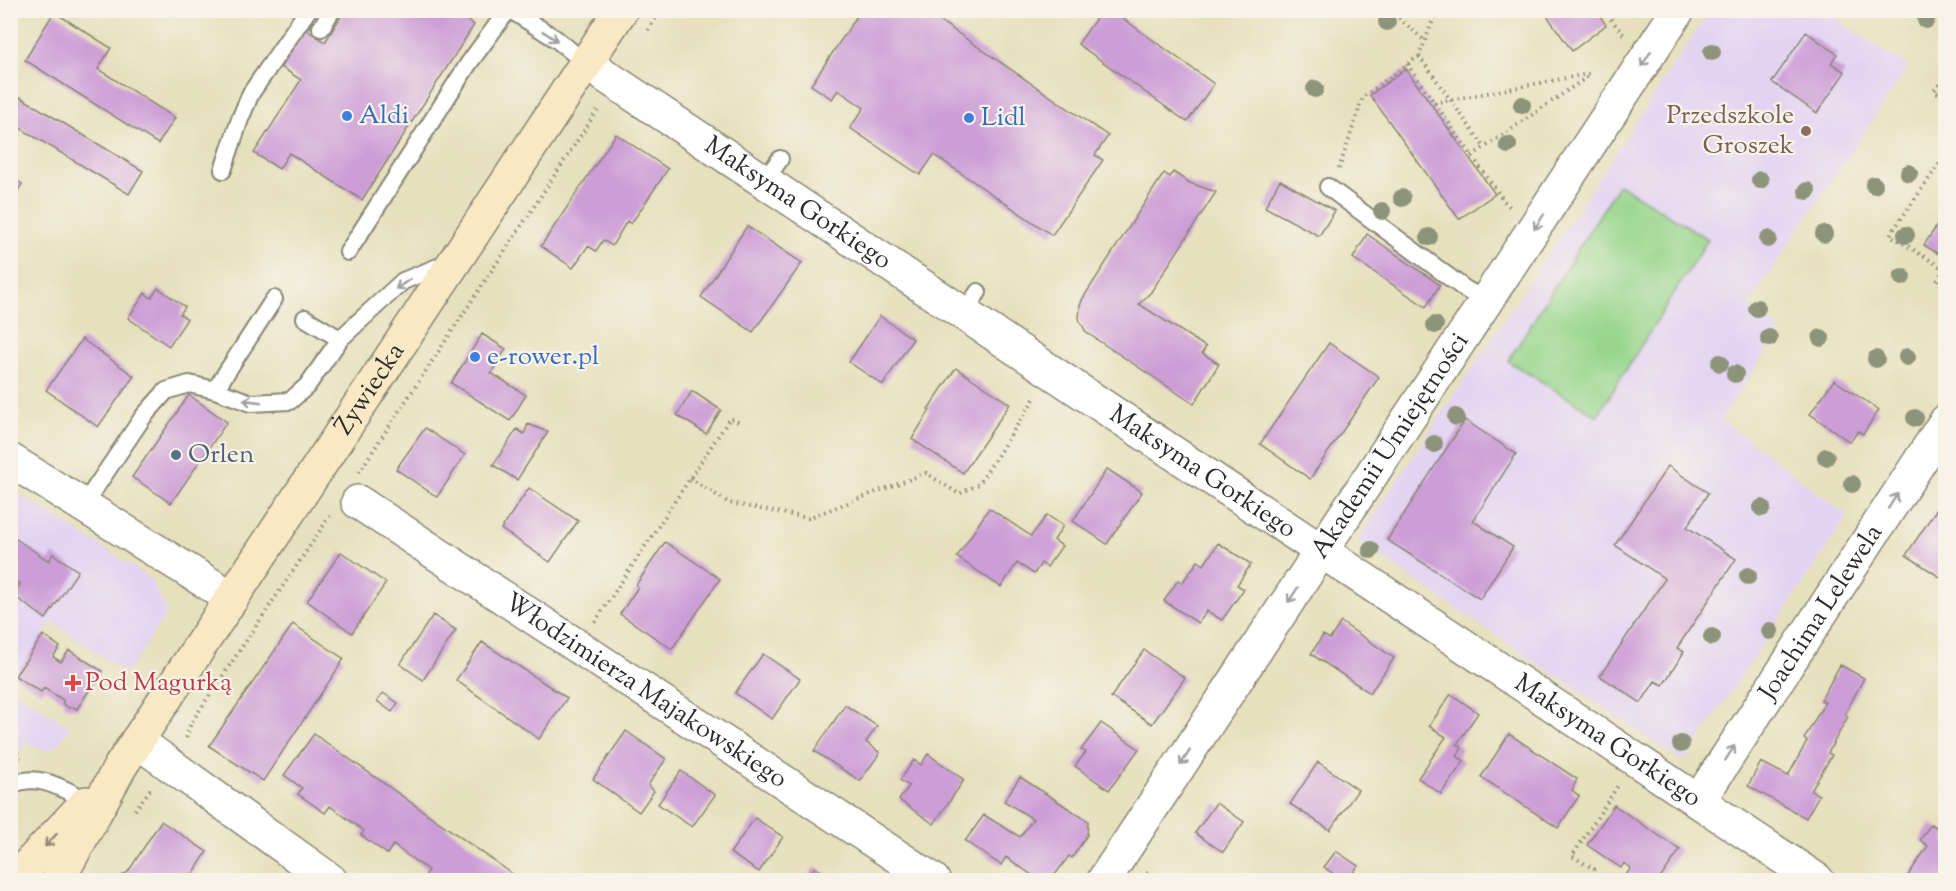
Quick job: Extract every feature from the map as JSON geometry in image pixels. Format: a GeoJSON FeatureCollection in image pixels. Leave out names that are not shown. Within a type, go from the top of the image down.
{"type":"FeatureCollection","features":[{"type":"Feature","properties":{"kind":"main road","name":"Żywiecka"},"geometry":{"type":"LineString","coordinates":[[58,880],[129,754],[621,10]]}},
{"type":"Feature","properties":{"kind":"main road","name":"Żywiecka"},"geometry":{"type":"LineString","coordinates":[[14,880],[129,754]]}},
{"type":"Feature","properties":{"kind":"street","name":"Akademii Umiejętności"},"geometry":{"type":"LineString","coordinates":[[1104,880],[1678,10]]}},
{"type":"Feature","properties":{"kind":"street","name":"Maksyma Gorkiego"},"geometry":{"type":"LineString","coordinates":[[586,63],[772,170],[971,303],[1321,553],[1816,880]]}},
{"type":"Feature","properties":{"kind":"street","name":"Joachima Lelewela"},"geometry":{"type":"LineString","coordinates":[[1698,802],[1946,421]]}},
{"type":"Feature","properties":{"kind":"street"},"geometry":{"type":"LineString","coordinates":[[10,460],[232,598]]}},
{"type":"Feature","properties":{"kind":"street","name":"Włodzimierza Majakowskiego"},"geometry":{"type":"LineString","coordinates":[[358,502],[933,880]]}},
{"type":"Feature","properties":{"kind":"street"},"geometry":{"type":"LineString","coordinates":[[129,754],[330,880]]}},
{"type":"Feature","properties":{"kind":"lane"},"geometry":{"type":"LineString","coordinates":[[223,170],[251,93],[308,10]]}},
{"type":"Feature","properties":{"kind":"lane"},"geometry":{"type":"LineString","coordinates":[[321,28],[332,10]]}},
{"type":"Feature","properties":{"kind":"lane"},"geometry":{"type":"LineString","coordinates":[[348,252],[469,63],[510,10],[556,39],[586,63]]}},
{"type":"Feature","properties":{"kind":"lane"},"geometry":{"type":"LineString","coordinates":[[1328,187],[1465,289],[1486,302]]}},
{"type":"Feature","properties":{"kind":"lane"},"geometry":{"type":"LineString","coordinates":[[83,506],[143,417],[166,391],[189,384],[215,390],[251,403],[290,401],[308,386],[340,339],[403,281],[456,260]]}},
{"type":"Feature","properties":{"kind":"lane"},"geometry":{"type":"LineString","coordinates":[[215,390],[274,299]]}},
{"type":"Feature","properties":{"kind":"lane"},"geometry":{"type":"LineString","coordinates":[[305,318],[340,339]]}},
{"type":"Feature","properties":{"kind":"lane"},"geometry":{"type":"LineString","coordinates":[[10,786],[20,781],[36,778],[88,801]]}},
{"type":"Feature","properties":{"kind":"path"},"geometry":{"type":"LineString","coordinates":[[1390,10],[1425,41]]}},
{"type":"Feature","properties":{"kind":"path"},"geometry":{"type":"LineString","coordinates":[[1328,187],[1337,173],[1363,97],[1419,56],[1437,10]]}},
{"type":"Feature","properties":{"kind":"path"},"geometry":{"type":"LineString","coordinates":[[1603,10],[1618,31],[1628,39]]}},
{"type":"Feature","properties":{"kind":"path"},"geometry":{"type":"LineString","coordinates":[[1419,56],[1485,148]]}},
{"type":"Feature","properties":{"kind":"path"},"geometry":{"type":"LineString","coordinates":[[1407,64],[1504,201],[1516,212]]}},
{"type":"Feature","properties":{"kind":"path"},"geometry":{"type":"LineString","coordinates":[[1434,103],[1593,73],[1603,79]]}},
{"type":"Feature","properties":{"kind":"path"},"geometry":{"type":"LineString","coordinates":[[1472,156],[1593,73]]}},
{"type":"Feature","properties":{"kind":"path"},"geometry":{"type":"LineString","coordinates":[[1946,74],[1934,91],[1946,98]]}},
{"type":"Feature","properties":{"kind":"path"},"geometry":{"type":"LineString","coordinates":[[1946,154],[1890,235],[1944,269],[1937,281],[1946,289]]}},
{"type":"Feature","properties":{"kind":"path"},"geometry":{"type":"LineString","coordinates":[[690,478],[729,503],[808,518],[926,473],[959,494],[979,484],[1038,393]]}},
{"type":"Feature","properties":{"kind":"path"},"geometry":{"type":"LineString","coordinates":[[594,623],[730,418],[738,422]]}},
{"type":"Feature","properties":{"kind":"path"},"geometry":{"type":"LineString","coordinates":[[1587,880],[1594,869],[1572,856],[1620,782]]}},
{"type":"Feature","properties":{"kind":"shaded area"},"geometry":{"type":"Polygon","coordinates":[[[1710,11],[1824,11],[1908,67],[1748,305],[1780,330],[1721,419],[1848,516],[1684,762],[1357,541],[1710,11]]]}},
{"type":"Feature","properties":{"kind":"shaded area"},"geometry":{"type":"Polygon","coordinates":[[[11,489],[150,578],[167,612],[127,673],[52,622],[11,683],[11,489]]]}},
{"type":"Feature","properties":{"kind":"shaded area"},"geometry":{"type":"Polygon","coordinates":[[[11,689],[70,727],[57,746],[45,751],[27,742],[11,764],[11,689]]]}},
{"type":"Feature","properties":{"kind":"green space"},"geometry":{"type":"Polygon","coordinates":[[[1619,184],[1708,239],[1597,416],[1508,361],[1619,184]]]}},
{"type":"Feature","properties":{"kind":"building","name":"Aldi"},"geometry":{"type":"Polygon","coordinates":[[[345,10],[451,10],[474,25],[362,200],[289,153],[279,169],[254,153],[301,80],[281,67],[311,19],[313,21],[307,30],[325,42],[345,10]]]}},
{"type":"Feature","properties":{"kind":"building","name":"Lidl"},"geometry":{"type":"Polygon","coordinates":[[[861,10],[924,10],[1108,136],[1095,155],[1103,160],[1052,235],[934,155],[920,175],[850,128],[864,108],[838,90],[832,99],[811,85],[861,10]]]}},
{"type":"Feature","properties":{"kind":"building"},"geometry":{"type":"Polygon","coordinates":[[[1102,10],[1111,10],[1214,84],[1187,122],[1078,44],[1102,10]]]}},
{"type":"Feature","properties":{"kind":"building"},"geometry":{"type":"Polygon","coordinates":[[[1543,10],[1596,10],[1606,25],[1572,51],[1543,10]]]}},
{"type":"Feature","properties":{"kind":"building"},"geometry":{"type":"Polygon","coordinates":[[[54,12],[111,48],[98,69],[175,118],[158,144],[25,60],[54,12]]]}},
{"type":"Feature","properties":{"kind":"building"},"geometry":{"type":"Polygon","coordinates":[[[1806,32],[1837,54],[1831,63],[1845,72],[1817,113],[1772,82],[1806,32]]]}},
{"type":"Feature","properties":{"kind":"building"},"geometry":{"type":"Polygon","coordinates":[[[1406,69],[1495,194],[1459,219],[1370,95],[1406,69]]]}},
{"type":"Feature","properties":{"kind":"building"},"geometry":{"type":"Polygon","coordinates":[[[10,91],[143,171],[129,194],[10,122],[10,91]]]}},
{"type":"Feature","properties":{"kind":"building"},"geometry":{"type":"Polygon","coordinates":[[[616,134],[668,169],[631,224],[627,221],[612,246],[603,240],[596,251],[588,246],[573,268],[541,246],[616,134]]]}},
{"type":"Feature","properties":{"kind":"building"},"geometry":{"type":"Polygon","coordinates":[[[1173,172],[1190,183],[1216,192],[1151,292],[1139,304],[1206,347],[1202,353],[1219,364],[1194,404],[1086,332],[1079,319],[1083,298],[1164,173],[1170,177],[1173,172]]]}},
{"type":"Feature","properties":{"kind":"building"},"geometry":{"type":"Polygon","coordinates":[[[10,176],[22,184],[10,203],[10,176]]]}},
{"type":"Feature","properties":{"kind":"building"},"geometry":{"type":"Polygon","coordinates":[[[1280,180],[1335,211],[1319,236],[1265,207],[1280,180]]]}},
{"type":"Feature","properties":{"kind":"building"},"geometry":{"type":"Polygon","coordinates":[[[1946,212],[1946,259],[1924,245],[1946,212]]]}},
{"type":"Feature","properties":{"kind":"building"},"geometry":{"type":"Polygon","coordinates":[[[747,226],[802,263],[753,332],[701,297],[747,226]]]}},
{"type":"Feature","properties":{"kind":"building"},"geometry":{"type":"Polygon","coordinates":[[[1367,234],[1440,285],[1426,307],[1353,258],[1367,234]]]}},
{"type":"Feature","properties":{"kind":"building"},"geometry":{"type":"Polygon","coordinates":[[[158,288],[185,307],[180,314],[187,319],[169,346],[128,318],[145,293],[151,298],[158,288]]]}},
{"type":"Feature","properties":{"kind":"building"},"geometry":{"type":"Polygon","coordinates":[[[880,316],[913,339],[883,385],[849,362],[880,316]]]}},
{"type":"Feature","properties":{"kind":"building"},"geometry":{"type":"Polygon","coordinates":[[[482,334],[506,349],[491,373],[526,395],[510,421],[451,383],[482,334]]]}},
{"type":"Feature","properties":{"kind":"building"},"geometry":{"type":"Polygon","coordinates":[[[82,339],[134,376],[98,427],[46,390],[82,339]]]}},
{"type":"Feature","properties":{"kind":"building"},"geometry":{"type":"Polygon","coordinates":[[[1329,343],[1379,377],[1310,479],[1260,444],[1329,343]]]}},
{"type":"Feature","properties":{"kind":"building"},"geometry":{"type":"Polygon","coordinates":[[[956,368],[1010,404],[963,473],[912,439],[930,410],[928,409],[956,368]]]}},
{"type":"Feature","properties":{"kind":"building"},"geometry":{"type":"Polygon","coordinates":[[[1834,380],[1879,410],[1863,434],[1858,431],[1850,442],[1810,414],[1834,380]]]}},
{"type":"Feature","properties":{"kind":"building"},"geometry":{"type":"Polygon","coordinates":[[[692,391],[721,410],[706,434],[677,415],[692,391]]]}},
{"type":"Feature","properties":{"kind":"building"},"geometry":{"type":"Polygon","coordinates":[[[189,395],[227,422],[171,503],[132,477],[189,395]]]}},
{"type":"Feature","properties":{"kind":"building"},"geometry":{"type":"Polygon","coordinates":[[[1465,420],[1516,454],[1473,521],[1513,547],[1480,599],[1387,540],[1465,420]]]}},
{"type":"Feature","properties":{"kind":"building"},"geometry":{"type":"Polygon","coordinates":[[[528,424],[548,432],[517,480],[493,465],[517,429],[524,434],[528,424]]]}},
{"type":"Feature","properties":{"kind":"building"},"geometry":{"type":"Polygon","coordinates":[[[425,428],[465,455],[437,497],[396,469],[425,428]]]}},
{"type":"Feature","properties":{"kind":"building"},"geometry":{"type":"Polygon","coordinates":[[[1668,466],[1708,493],[1687,527],[1736,559],[1677,648],[1684,652],[1663,685],[1655,681],[1641,703],[1600,676],[1665,579],[1615,545],[1668,466]]]}},
{"type":"Feature","properties":{"kind":"building"},"geometry":{"type":"Polygon","coordinates":[[[1107,469],[1142,492],[1107,544],[1073,521],[1107,469]]]}},
{"type":"Feature","properties":{"kind":"building"},"geometry":{"type":"Polygon","coordinates":[[[529,488],[578,521],[550,562],[501,529],[529,488]]]}},
{"type":"Feature","properties":{"kind":"building"},"geometry":{"type":"Polygon","coordinates":[[[1946,495],[1946,581],[1906,555],[1946,495]]]}},
{"type":"Feature","properties":{"kind":"building"},"geometry":{"type":"Polygon","coordinates":[[[989,508],[1031,536],[1047,515],[1063,526],[1054,540],[1062,546],[1047,567],[1041,563],[1034,574],[1017,563],[1001,587],[957,557],[989,508]]]}},
{"type":"Feature","properties":{"kind":"building"},"geometry":{"type":"Polygon","coordinates":[[[16,539],[49,561],[53,554],[78,571],[46,619],[13,595],[20,584],[10,578],[10,548],[16,539]]]}},
{"type":"Feature","properties":{"kind":"building"},"geometry":{"type":"Polygon","coordinates":[[[665,542],[720,579],[672,649],[620,614],[638,587],[636,585],[665,542]]]}},
{"type":"Feature","properties":{"kind":"building"},"geometry":{"type":"Polygon","coordinates":[[[1218,543],[1251,564],[1237,585],[1244,589],[1222,620],[1207,611],[1198,623],[1164,601],[1178,580],[1182,583],[1198,561],[1204,565],[1218,543]]]}},
{"type":"Feature","properties":{"kind":"building"},"geometry":{"type":"Polygon","coordinates":[[[341,552],[386,583],[352,633],[307,601],[341,552]]]}},
{"type":"Feature","properties":{"kind":"building"},"geometry":{"type":"Polygon","coordinates":[[[433,615],[456,630],[423,680],[400,664],[433,615]]]}},
{"type":"Feature","properties":{"kind":"building"},"geometry":{"type":"Polygon","coordinates":[[[1341,622],[1394,658],[1370,693],[1311,654],[1323,635],[1330,639],[1341,622]]]}},
{"type":"Feature","properties":{"kind":"building"},"geometry":{"type":"Polygon","coordinates":[[[293,624],[344,659],[263,781],[209,746],[293,624]]]}},
{"type":"Feature","properties":{"kind":"building"},"geometry":{"type":"Polygon","coordinates":[[[43,635],[60,647],[53,657],[61,662],[69,650],[102,671],[77,709],[69,708],[63,704],[63,700],[44,688],[41,692],[15,676],[43,635]]]}},
{"type":"Feature","properties":{"kind":"building"},"geometry":{"type":"Polygon","coordinates":[[[482,642],[567,698],[539,739],[456,680],[482,642]]]}},
{"type":"Feature","properties":{"kind":"building"},"geometry":{"type":"Polygon","coordinates":[[[1144,650],[1185,678],[1152,724],[1111,697],[1144,650]]]}},
{"type":"Feature","properties":{"kind":"building"},"geometry":{"type":"Polygon","coordinates":[[[763,654],[800,679],[772,719],[735,693],[763,654]]]}},
{"type":"Feature","properties":{"kind":"building"},"geometry":{"type":"Polygon","coordinates":[[[1840,665],[1864,678],[1845,714],[1848,716],[1828,753],[1832,755],[1811,791],[1819,795],[1806,818],[1748,786],[1761,762],[1788,776],[1807,741],[1804,739],[1825,702],[1821,700],[1840,665]]]}},
{"type":"Feature","properties":{"kind":"building"},"geometry":{"type":"Polygon","coordinates":[[[383,693],[398,703],[392,712],[377,701],[383,693]]]}},
{"type":"Feature","properties":{"kind":"building"},"geometry":{"type":"Polygon","coordinates":[[[1451,694],[1478,713],[1457,744],[1462,748],[1457,756],[1464,761],[1441,794],[1418,778],[1446,737],[1429,726],[1451,694]]]}},
{"type":"Feature","properties":{"kind":"building"},"geometry":{"type":"Polygon","coordinates":[[[845,705],[877,726],[866,742],[880,753],[860,781],[814,751],[845,705]]]}},
{"type":"Feature","properties":{"kind":"building"},"geometry":{"type":"Polygon","coordinates":[[[1101,723],[1139,749],[1109,790],[1075,766],[1086,752],[1081,750],[1101,723]]]}},
{"type":"Feature","properties":{"kind":"building"},"geometry":{"type":"Polygon","coordinates":[[[626,731],[666,759],[648,785],[654,791],[639,812],[593,779],[626,731]]]}},
{"type":"Feature","properties":{"kind":"building"},"geometry":{"type":"Polygon","coordinates":[[[314,734],[521,880],[431,880],[425,876],[428,870],[393,845],[387,854],[361,835],[364,831],[330,806],[325,813],[298,794],[302,788],[284,775],[314,734]]]}},
{"type":"Feature","properties":{"kind":"building"},"geometry":{"type":"Polygon","coordinates":[[[1509,734],[1577,779],[1572,790],[1579,796],[1558,828],[1481,777],[1509,734]]]}},
{"type":"Feature","properties":{"kind":"building"},"geometry":{"type":"Polygon","coordinates":[[[928,754],[964,780],[934,824],[899,800],[909,786],[900,780],[914,760],[921,765],[928,754]]]}},
{"type":"Feature","properties":{"kind":"building"},"geometry":{"type":"Polygon","coordinates":[[[1318,762],[1358,790],[1330,830],[1290,804],[1318,762]]]}},
{"type":"Feature","properties":{"kind":"building"},"geometry":{"type":"Polygon","coordinates":[[[681,771],[715,795],[692,827],[658,804],[681,771]]]}},
{"type":"Feature","properties":{"kind":"building"},"geometry":{"type":"Polygon","coordinates":[[[1020,777],[1088,821],[1087,835],[1072,858],[1069,856],[1051,880],[1039,880],[1006,857],[1001,865],[965,841],[984,815],[1020,837],[1033,819],[1004,801],[1020,777]]]}},
{"type":"Feature","properties":{"kind":"building"},"geometry":{"type":"Polygon","coordinates":[[[1216,803],[1244,822],[1223,852],[1195,833],[1216,803]]]}},
{"type":"Feature","properties":{"kind":"building"},"geometry":{"type":"Polygon","coordinates":[[[1614,805],[1680,850],[1659,880],[1635,880],[1626,875],[1631,868],[1624,863],[1621,868],[1587,845],[1614,805]]]}},
{"type":"Feature","properties":{"kind":"building"},"geometry":{"type":"Polygon","coordinates":[[[755,818],[783,837],[759,872],[730,853],[755,818]]]}},
{"type":"Feature","properties":{"kind":"building"},"geometry":{"type":"Polygon","coordinates":[[[161,821],[207,852],[189,880],[115,880],[128,872],[161,821]]]}},
{"type":"Feature","properties":{"kind":"building"},"geometry":{"type":"Polygon","coordinates":[[[1931,824],[1946,833],[1946,880],[1905,880],[1928,846],[1920,840],[1931,824]]]}},
{"type":"Feature","properties":{"kind":"building"},"geometry":{"type":"Polygon","coordinates":[[[1336,851],[1358,866],[1348,880],[1342,880],[1324,867],[1336,851]]]}},
{"type":"Feature","properties":{"kind":"building"},"geometry":{"type":"Polygon","coordinates":[[[815,867],[834,880],[806,880],[815,867]]]}},
{"type":"Feature","properties":{"kind":"place","name":"Aldi"},"geometry":{"type":"Point","coordinates":[347,116]}},
{"type":"Feature","properties":{"kind":"place","name":"Lidl"},"geometry":{"type":"Point","coordinates":[969,118]}},
{"type":"Feature","properties":{"kind":"place","name":"Przedszkole Groszek"},"geometry":{"type":"Point","coordinates":[1806,131]}},
{"type":"Feature","properties":{"kind":"place","name":"e-rower.pl"},"geometry":{"type":"Point","coordinates":[475,357]}},
{"type":"Feature","properties":{"kind":"place","name":"Orlen"},"geometry":{"type":"Point","coordinates":[176,455]}},
{"type":"Feature","properties":{"kind":"place","name":"Pod Magurką"},"geometry":{"type":"Point","coordinates":[73,683]}}]}
